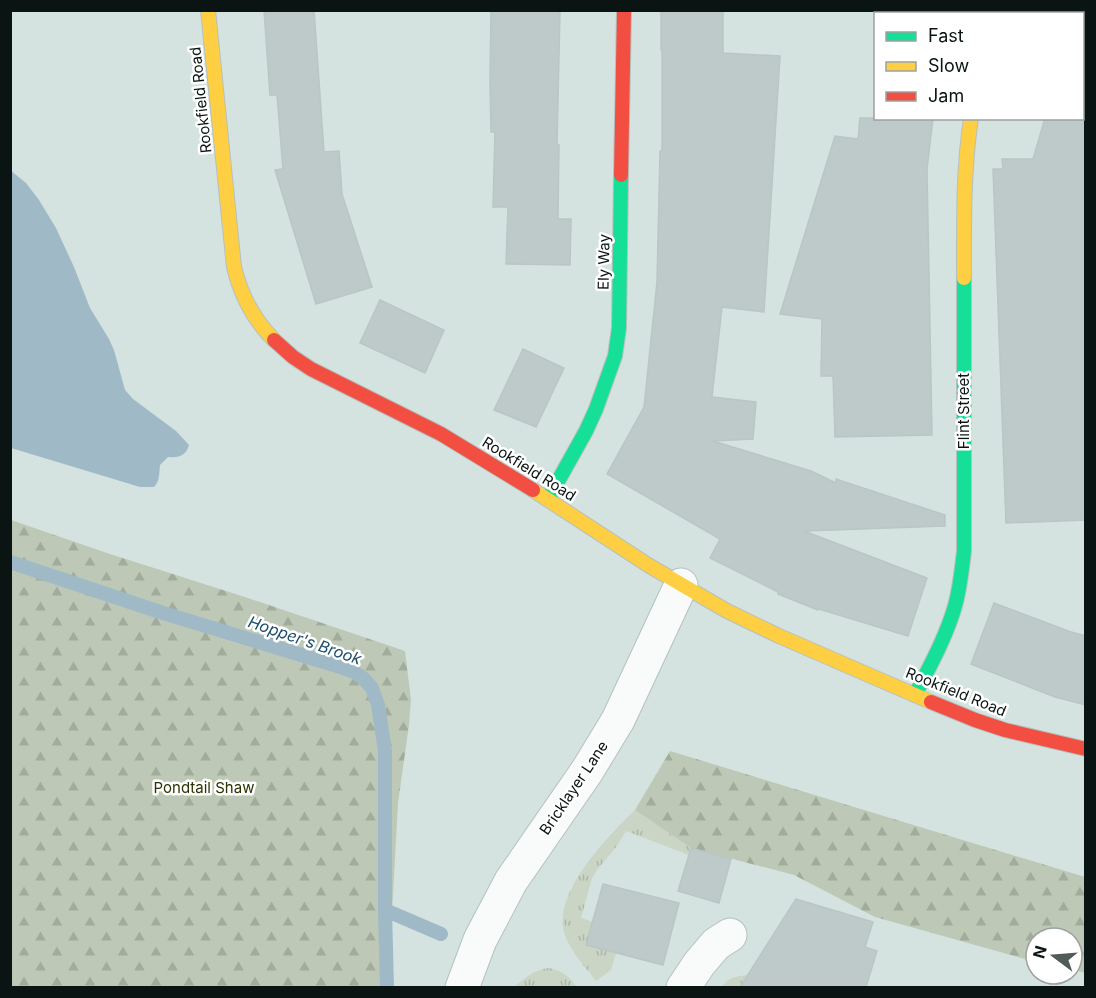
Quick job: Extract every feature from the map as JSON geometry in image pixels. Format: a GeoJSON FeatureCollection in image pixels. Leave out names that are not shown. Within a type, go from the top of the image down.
{"type":"FeatureCollection","features":[{"type":"Feature","properties":{"kind":"street","name":"Rookfield Road"},"geometry":{"type":"LineString","coordinates":[[208,10],[234,267],[238,287],[245,303],[254,319],[269,336],[300,362],[321,375],[436,431],[548,499],[629,554],[772,634],[966,716],[1005,730],[1086,750]]}},
{"type":"Feature","properties":{"kind":"street","name":"Ely Way"},"geometry":{"type":"LineString","coordinates":[[548,499],[586,431],[615,356],[619,328],[624,10]]}},
{"type":"Feature","properties":{"kind":"street","name":"Flint Street"},"geometry":{"type":"LineString","coordinates":[[915,694],[949,626],[961,581],[964,551],[964,192],[966,151],[971,120]]}},
{"type":"Feature","properties":{"kind":"street","name":"Bricklayer Lane"},"geometry":{"type":"LineString","coordinates":[[462,987],[480,940],[511,881],[587,771],[618,720],[681,585]]}},
{"type":"Feature","properties":{"kind":"street"},"geometry":{"type":"LineString","coordinates":[[683,987],[716,944],[730,934]]}},
{"type":"Feature","properties":{"kind":"green space","name":"Pondtail Shaw"},"geometry":{"type":"Polygon","coordinates":[[[11,520],[405,651],[411,700],[398,803],[388,987],[11,987],[11,520]]]}},
{"type":"Feature","properties":{"kind":"green space"},"geometry":{"type":"Polygon","coordinates":[[[670,751],[1085,877],[1085,973],[1084,926],[1024,926],[1024,959],[875,917],[794,875],[691,848],[635,810],[670,751]]]}},
{"type":"Feature","properties":{"kind":"green space"},"geometry":{"type":"Polygon","coordinates":[[[635,810],[691,848],[689,855],[626,831],[597,870],[592,878],[581,918],[593,922],[587,945],[616,953],[611,970],[596,981],[567,941],[563,919],[566,902],[574,884],[597,850],[635,810]]]}},
{"type":"Feature","properties":{"kind":"green space"},"geometry":{"type":"Polygon","coordinates":[[[549,968],[558,970],[577,987],[514,987],[535,972],[549,968]]]}},
{"type":"Feature","properties":{"kind":"green space"},"geometry":{"type":"Polygon","coordinates":[[[748,975],[740,987],[721,988],[730,979],[748,975]]]}},
{"type":"Feature","properties":{"kind":"water"},"geometry":{"type":"Polygon","coordinates":[[[10,170],[26,183],[56,228],[90,308],[114,350],[125,390],[133,399],[176,431],[189,445],[184,454],[178,457],[168,457],[160,465],[158,480],[154,487],[140,487],[11,448],[10,170]]]}},
{"type":"Feature","properties":{"kind":"building"},"geometry":{"type":"Polygon","coordinates":[[[264,10],[314,10],[324,152],[339,151],[342,194],[372,287],[316,304],[275,170],[283,169],[277,95],[270,95],[264,10]]]}},
{"type":"Feature","properties":{"kind":"building"},"geometry":{"type":"Polygon","coordinates":[[[491,10],[560,10],[558,219],[571,219],[570,265],[506,264],[508,207],[493,207],[495,132],[491,132],[491,10]]]}},
{"type":"Feature","properties":{"kind":"building"},"geometry":{"type":"Polygon","coordinates":[[[661,10],[723,10],[723,53],[780,56],[764,312],[722,307],[712,397],[756,402],[753,439],[713,441],[811,471],[836,483],[836,479],[945,515],[945,526],[804,531],[927,578],[908,636],[818,610],[778,594],[710,558],[720,539],[607,474],[644,407],[657,282],[660,151],[662,151],[661,10]]]}},
{"type":"Feature","properties":{"kind":"building"},"geometry":{"type":"Polygon","coordinates":[[[860,118],[933,120],[927,169],[932,435],[835,437],[833,376],[821,376],[822,319],[780,314],[835,136],[858,139],[860,118]]]}},
{"type":"Feature","properties":{"kind":"building"},"geometry":{"type":"Polygon","coordinates":[[[1086,118],[1086,520],[1006,523],[993,169],[1003,169],[1002,159],[1033,159],[1044,120],[1084,120],[1086,118]]]}},
{"type":"Feature","properties":{"kind":"building"},"geometry":{"type":"Polygon","coordinates":[[[380,300],[444,330],[425,373],[360,343],[380,300]]]}},
{"type":"Feature","properties":{"kind":"building"},"geometry":{"type":"Polygon","coordinates":[[[523,349],[564,368],[536,427],[494,410],[523,349]]]}},
{"type":"Feature","properties":{"kind":"building"},"geometry":{"type":"Polygon","coordinates":[[[994,603],[1086,636],[1086,705],[1055,697],[971,664],[994,603]]]}},
{"type":"Feature","properties":{"kind":"building"},"geometry":{"type":"Polygon","coordinates":[[[691,848],[731,859],[719,903],[678,891],[691,848]]]}},
{"type":"Feature","properties":{"kind":"building"},"geometry":{"type":"Polygon","coordinates":[[[603,884],[679,903],[663,965],[586,945],[603,884]]]}},
{"type":"Feature","properties":{"kind":"building"},"geometry":{"type":"Polygon","coordinates":[[[796,899],[873,922],[865,947],[877,951],[866,987],[740,987],[796,899]]]}},
{"type":"Feature","properties":{"kind":"waterway","name":"Hopper's Brook"},"geometry":{"type":"LineString","coordinates":[[10,562],[163,613],[334,665],[354,672],[372,688],[378,705],[385,751],[387,988]]}},
{"type":"Feature","properties":{"kind":"waterway","name":"Hopper's Brook"},"geometry":{"type":"LineString","coordinates":[[385,910],[441,934]]}},
{"type":"Feature","properties":{"kind":"traffic: fast"},"geometry":{"type":"LineString","coordinates":[[548,499],[586,431],[615,356],[619,328],[621,175]]}},
{"type":"Feature","properties":{"kind":"traffic: fast"},"geometry":{"type":"LineString","coordinates":[[915,695],[951,618],[958,592],[964,551],[964,278]]}},
{"type":"Feature","properties":{"kind":"traffic: slow"},"geometry":{"type":"LineString","coordinates":[[208,10],[234,267],[240,288],[249,306],[260,324],[274,340]]}},
{"type":"Feature","properties":{"kind":"traffic: slow"},"geometry":{"type":"LineString","coordinates":[[964,278],[965,178],[971,120]]}},
{"type":"Feature","properties":{"kind":"traffic: slow"},"geometry":{"type":"LineString","coordinates":[[533,490],[648,565],[727,611],[931,702]]}},
{"type":"Feature","properties":{"kind":"traffic: jam"},"geometry":{"type":"LineString","coordinates":[[621,175],[624,10]]}},
{"type":"Feature","properties":{"kind":"traffic: jam"},"geometry":{"type":"LineString","coordinates":[[274,340],[311,369],[441,434],[533,490]]}},
{"type":"Feature","properties":{"kind":"traffic: jam"},"geometry":{"type":"LineString","coordinates":[[931,702],[1005,730],[1086,749]]}}]}
